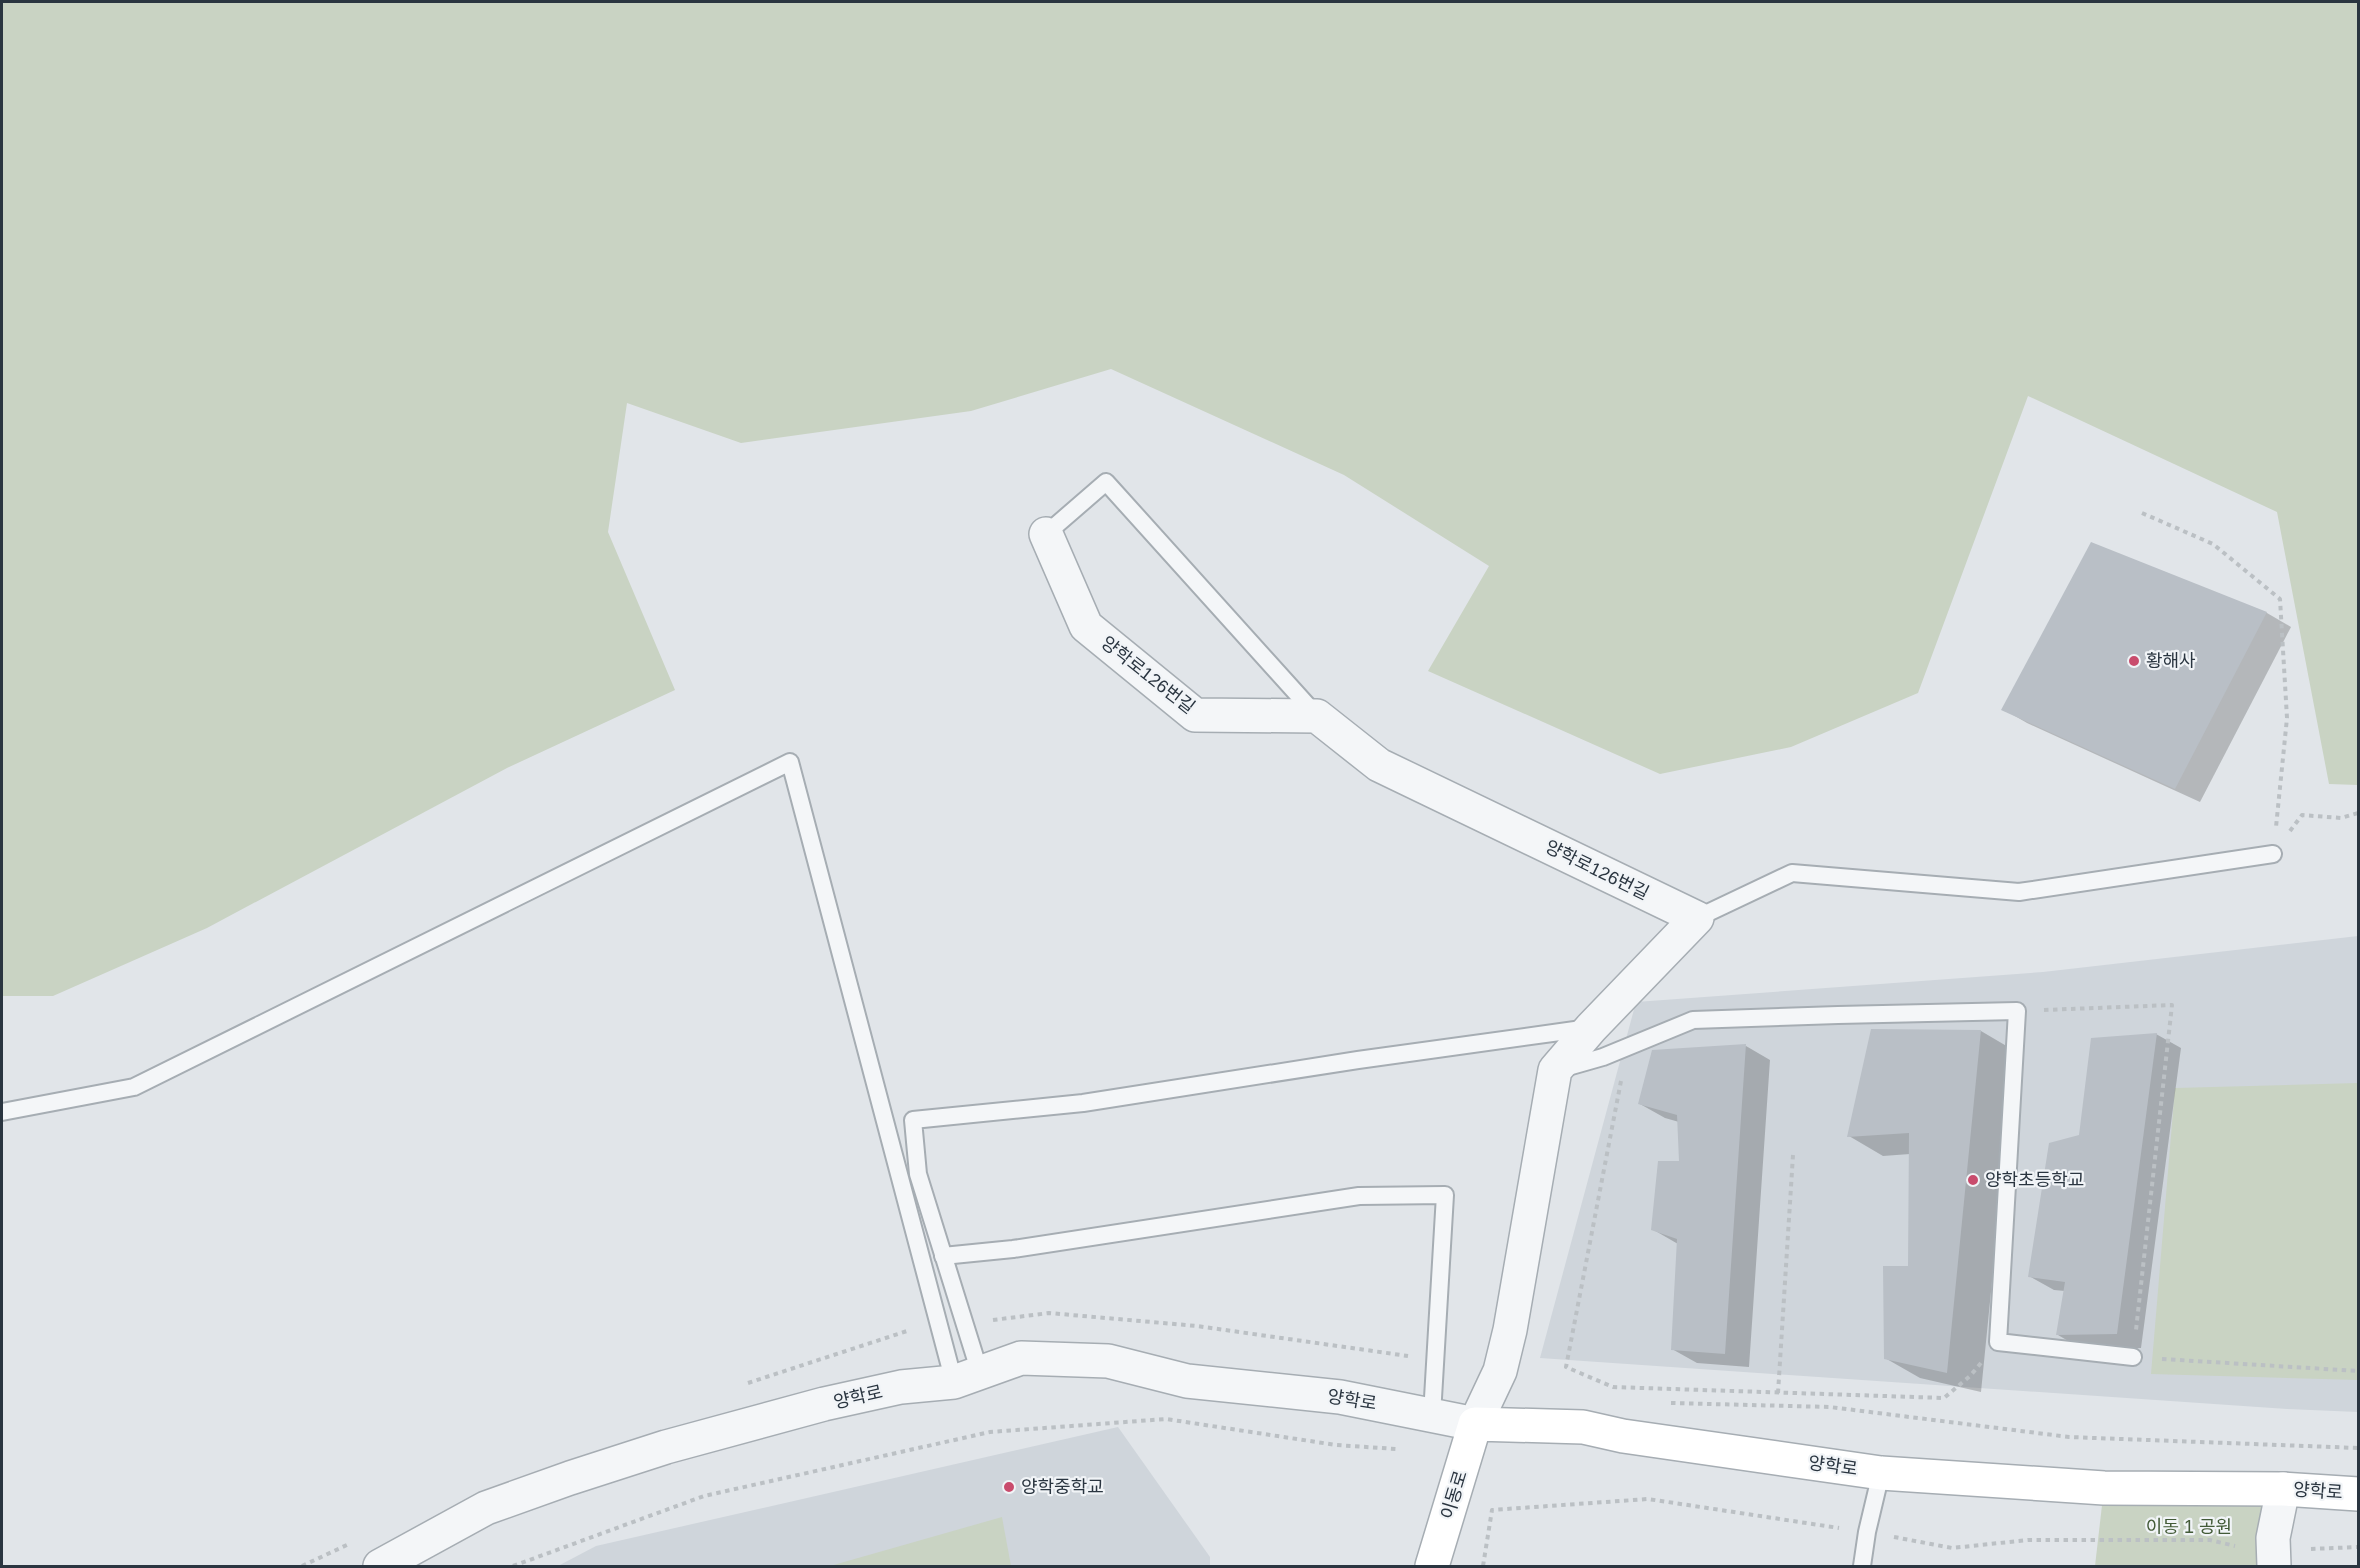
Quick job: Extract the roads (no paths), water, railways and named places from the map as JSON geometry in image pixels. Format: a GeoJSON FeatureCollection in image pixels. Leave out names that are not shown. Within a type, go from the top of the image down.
{"type":"FeatureCollection","features":[{"type":"Feature","properties":{"kind":"street","name":"양학로126번길"},"geometry":{"type":"LineString","coordinates":[[1046,534],[1086,626],[1195,715],[1317,716],[1379,765],[1697,918]]}},
{"type":"Feature","properties":{"kind":"street"},"geometry":{"type":"LineString","coordinates":[[1475,1424],[1500,1371],[1510,1330],[1555,1071],[1591,1028],[1697,918]]}},
{"type":"Feature","properties":{"kind":"street","name":"양학로"},"geometry":{"type":"LineString","coordinates":[[380,1566],[486,1508],[570,1478],[666,1448],[824,1404],[901,1387],[967,1377],[1021,1358],[1108,1361],[1187,1381],[1341,1397],[1475,1424],[1583,1427],[1623,1436],[1881,1473],[2104,1488],[2283,1489],[2358,1494]]}},
{"type":"Feature","properties":{"kind":"street","name":"이동로"},"geometry":{"type":"LineString","coordinates":[[1432,1566],[1475,1424]]}},
{"type":"Feature","properties":{"kind":"street"},"geometry":{"type":"LineString","coordinates":[[2274,1566],[2273,1538],[2283,1489]]}},
{"type":"Feature","properties":{"kind":"lane"},"geometry":{"type":"LineString","coordinates":[[1046,534],[1106,482],[1317,716]]}},
{"type":"Feature","properties":{"kind":"lane"},"geometry":{"type":"LineString","coordinates":[[2,1112],[134,1087],[790,762],[967,1377]]}},
{"type":"Feature","properties":{"kind":"lane"},"geometry":{"type":"LineString","coordinates":[[1697,918],[1792,873],[2019,892],[2273,854]]}},
{"type":"Feature","properties":{"kind":"lane"},"geometry":{"type":"LineString","coordinates":[[1555,1071],[1603,1057],[1693,1020],[2017,1011],[1998,1342],[2133,1357]]}},
{"type":"Feature","properties":{"kind":"lane"},"geometry":{"type":"LineString","coordinates":[[967,1377],[944,1256],[918,1174],[913,1120],[1083,1103],[1358,1060],[1591,1028]]}},
{"type":"Feature","properties":{"kind":"lane"},"geometry":{"type":"LineString","coordinates":[[944,1256],[1014,1248],[1359,1196],[1445,1195],[1432,1415]]}},
{"type":"Feature","properties":{"kind":"lane"},"geometry":{"type":"LineString","coordinates":[[1862,1566],[1867,1532],[1881,1473]]}},
{"type":"Feature","properties":{"kind":"place","name":"황해사"},"geometry":{"type":"Point","coordinates":[2134,661]}},
{"type":"Feature","properties":{"kind":"place","name":"양학초등학교"},"geometry":{"type":"Point","coordinates":[1973,1180]}},
{"type":"Feature","properties":{"kind":"place","name":"양학중학교"},"geometry":{"type":"Point","coordinates":[1009,1487]}},
{"type":"Feature","properties":{"kind":"park label","name":"이동 1 공원"},"geometry":{"type":"Point","coordinates":[2189,1527]}}]}
